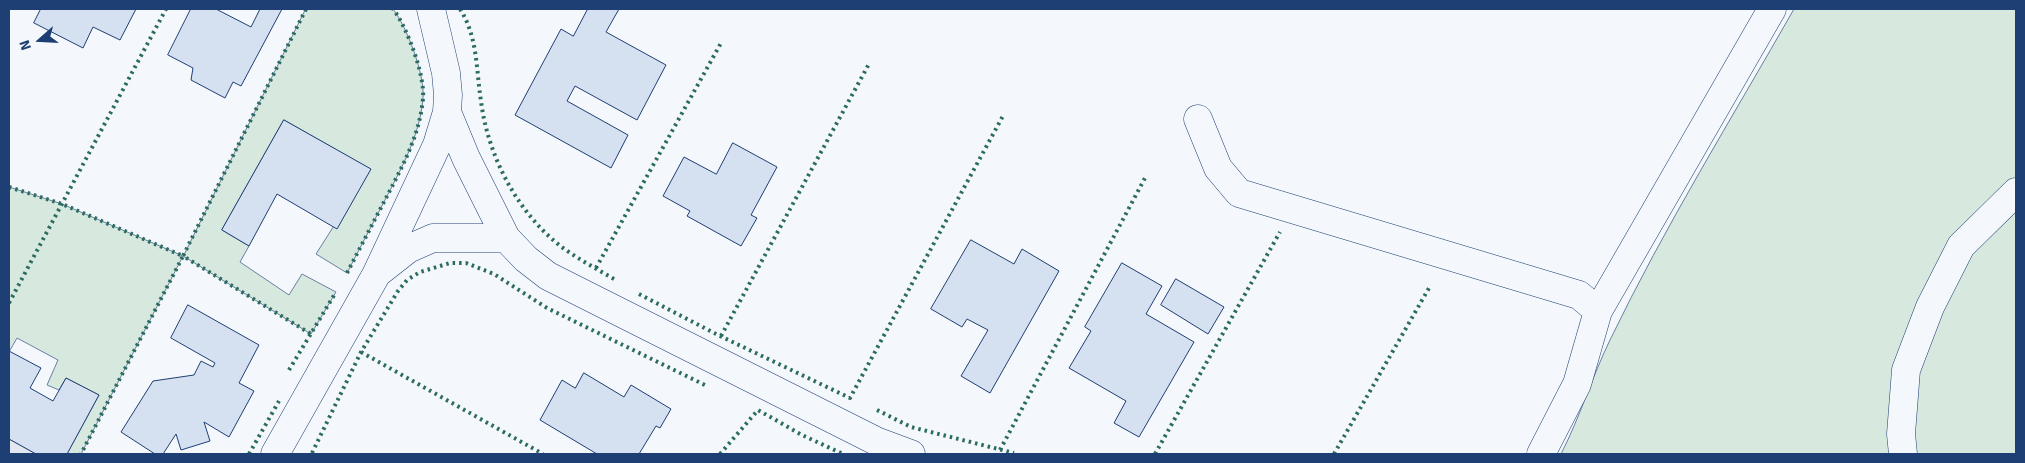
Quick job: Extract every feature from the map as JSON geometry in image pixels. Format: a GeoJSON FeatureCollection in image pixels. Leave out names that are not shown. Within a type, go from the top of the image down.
{"type":"FeatureCollection","features":[{"type":"Feature","properties":{"kind":"street"},"geometry":{"type":"LineString","coordinates":[[275,454],[376,275],[437,145],[447,112],[446,73],[440,38],[431,9]]}},
{"type":"Feature","properties":{"kind":"street"},"geometry":{"type":"LineString","coordinates":[[1540,454],[1577,384],[1598,311],[1772,9]]}},
{"type":"Feature","properties":{"kind":"street"},"geometry":{"type":"LineString","coordinates":[[447,112],[466,158],[506,238],[526,259],[548,276],[876,441],[911,454]]}},
{"type":"Feature","properties":{"kind":"street"},"geometry":{"type":"LineString","coordinates":[[1198,119],[1218,168],[1239,193],[1579,295],[1598,311]]}},
{"type":"Feature","properties":{"kind":"street"},"geometry":{"type":"LineString","coordinates":[[1903,454],[1901,434],[1906,370],[1930,307],[1961,246],[2016,192]]}},
{"type":"Feature","properties":{"kind":"street"},"geometry":{"type":"LineString","coordinates":[[376,275],[408,249],[433,238],[506,238]]}},
{"type":"Feature","properties":{"kind":"shaded area"},"geometry":{"type":"Polygon","coordinates":[[[306,9],[393,9],[404,27],[418,64],[423,88],[421,112],[414,138],[404,162],[347,273],[316,254],[370,169],[284,120],[222,230],[249,246],[240,262],[289,295],[302,274],[336,292],[311,334],[183,256],[306,9]]]}},
{"type":"Feature","properties":{"kind":"shaded area"},"geometry":{"type":"Polygon","coordinates":[[[1794,9],[2016,9],[2016,454],[1561,454],[1604,354],[1631,298],[1699,173],[1794,9]]]}},
{"type":"Feature","properties":{"kind":"shaded area"},"geometry":{"type":"Polygon","coordinates":[[[9,187],[62,204],[183,256],[81,454],[67,454],[99,395],[66,378],[59,390],[47,385],[58,360],[17,338],[9,352],[9,187]]]}},
{"type":"Feature","properties":{"kind":"shaded area"},"geometry":{"type":"Polygon","coordinates":[[[9,439],[36,454],[9,454],[9,439]]]}},
{"type":"Feature","properties":{"kind":"building"},"geometry":{"type":"Polygon","coordinates":[[[41,9],[136,9],[120,40],[93,27],[83,48],[34,23],[41,9]]]}},
{"type":"Feature","properties":{"kind":"building"},"geometry":{"type":"Polygon","coordinates":[[[191,9],[216,9],[251,27],[260,9],[282,9],[241,86],[233,82],[225,98],[191,80],[193,68],[168,55],[191,9]]]}},
{"type":"Feature","properties":{"kind":"building"},"geometry":{"type":"Polygon","coordinates":[[[588,9],[619,9],[606,32],[666,65],[637,120],[575,86],[567,101],[628,135],[611,168],[515,115],[561,29],[573,36],[588,9]]]}},
{"type":"Feature","properties":{"kind":"building"},"geometry":{"type":"Polygon","coordinates":[[[284,120],[371,169],[337,229],[277,194],[249,246],[222,230],[284,120]]]}},
{"type":"Feature","properties":{"kind":"building"},"geometry":{"type":"Polygon","coordinates":[[[733,143],[777,167],[751,215],[757,218],[741,246],[687,216],[690,211],[663,196],[684,157],[716,174],[733,143]]]}},
{"type":"Feature","properties":{"kind":"building"},"geometry":{"type":"Polygon","coordinates":[[[971,240],[1014,264],[1022,249],[1059,271],[990,393],[961,376],[988,330],[967,319],[962,327],[931,309],[971,240]]]}},
{"type":"Feature","properties":{"kind":"building"},"geometry":{"type":"Polygon","coordinates":[[[1122,263],[1162,286],[1146,314],[1194,342],[1139,437],[1114,423],[1126,401],[1069,368],[1091,331],[1085,327],[1122,263]]]}},
{"type":"Feature","properties":{"kind":"building"},"geometry":{"type":"Polygon","coordinates":[[[1176,279],[1224,307],[1208,334],[1161,305],[1176,279]]]}},
{"type":"Feature","properties":{"kind":"building"},"geometry":{"type":"Polygon","coordinates":[[[188,305],[259,345],[239,383],[254,391],[229,437],[204,422],[210,441],[181,450],[176,434],[163,454],[155,454],[121,432],[153,381],[194,375],[201,361],[213,367],[215,363],[171,338],[188,305]]]}},
{"type":"Feature","properties":{"kind":"building"},"geometry":{"type":"Polygon","coordinates":[[[9,351],[41,368],[30,388],[53,401],[66,378],[99,395],[67,454],[36,454],[9,439],[9,351]]]}},
{"type":"Feature","properties":{"kind":"building"},"geometry":{"type":"Polygon","coordinates":[[[584,373],[624,397],[631,385],[671,409],[660,428],[656,426],[639,454],[597,454],[540,420],[562,380],[575,388],[584,373]]]}},
{"type":"Feature","properties":{"kind":"hedge"},"geometry":{"type":"LineString","coordinates":[[9,303],[166,9]]}},
{"type":"Feature","properties":{"kind":"hedge"},"geometry":{"type":"LineString","coordinates":[[306,9],[183,256],[311,334]]}},
{"type":"Feature","properties":{"kind":"hedge"},"geometry":{"type":"LineString","coordinates":[[347,273],[404,162],[414,138],[421,112],[423,88],[418,64],[404,27],[393,9]]}},
{"type":"Feature","properties":{"kind":"hedge"},"geometry":{"type":"LineString","coordinates":[[460,9],[466,20],[473,42],[481,101],[490,143],[508,183],[532,219],[547,234],[563,248],[616,280]]}},
{"type":"Feature","properties":{"kind":"hedge"},"geometry":{"type":"LineString","coordinates":[[596,268],[721,43]]}},
{"type":"Feature","properties":{"kind":"hedge"},"geometry":{"type":"LineString","coordinates":[[721,336],[870,62]]}},
{"type":"Feature","properties":{"kind":"hedge"},"geometry":{"type":"LineString","coordinates":[[639,294],[718,335],[850,398],[1004,114]]}},
{"type":"Feature","properties":{"kind":"hedge"},"geometry":{"type":"LineString","coordinates":[[1000,450],[1145,178]]}},
{"type":"Feature","properties":{"kind":"hedge"},"geometry":{"type":"LineString","coordinates":[[9,187],[62,204],[183,256],[81,454]]}},
{"type":"Feature","properties":{"kind":"hedge"},"geometry":{"type":"LineString","coordinates":[[1155,454],[1280,232]]}},
{"type":"Feature","properties":{"kind":"hedge"},"geometry":{"type":"LineString","coordinates":[[312,453],[361,352],[398,291],[407,280],[420,272],[450,263],[466,263],[494,274],[547,308],[707,386]]}},
{"type":"Feature","properties":{"kind":"hedge"},"geometry":{"type":"LineString","coordinates":[[1334,454],[1429,288]]}},
{"type":"Feature","properties":{"kind":"hedge"},"geometry":{"type":"LineString","coordinates":[[289,370],[336,292]]}},
{"type":"Feature","properties":{"kind":"hedge"},"geometry":{"type":"LineString","coordinates":[[361,352],[543,454]]}},
{"type":"Feature","properties":{"kind":"hedge"},"geometry":{"type":"LineString","coordinates":[[249,454],[279,401]]}},
{"type":"Feature","properties":{"kind":"hedge"},"geometry":{"type":"LineString","coordinates":[[720,454],[758,410],[802,435],[843,454]]}},
{"type":"Feature","properties":{"kind":"hedge"},"geometry":{"type":"LineString","coordinates":[[877,410],[911,427],[1014,453]]}}]}
